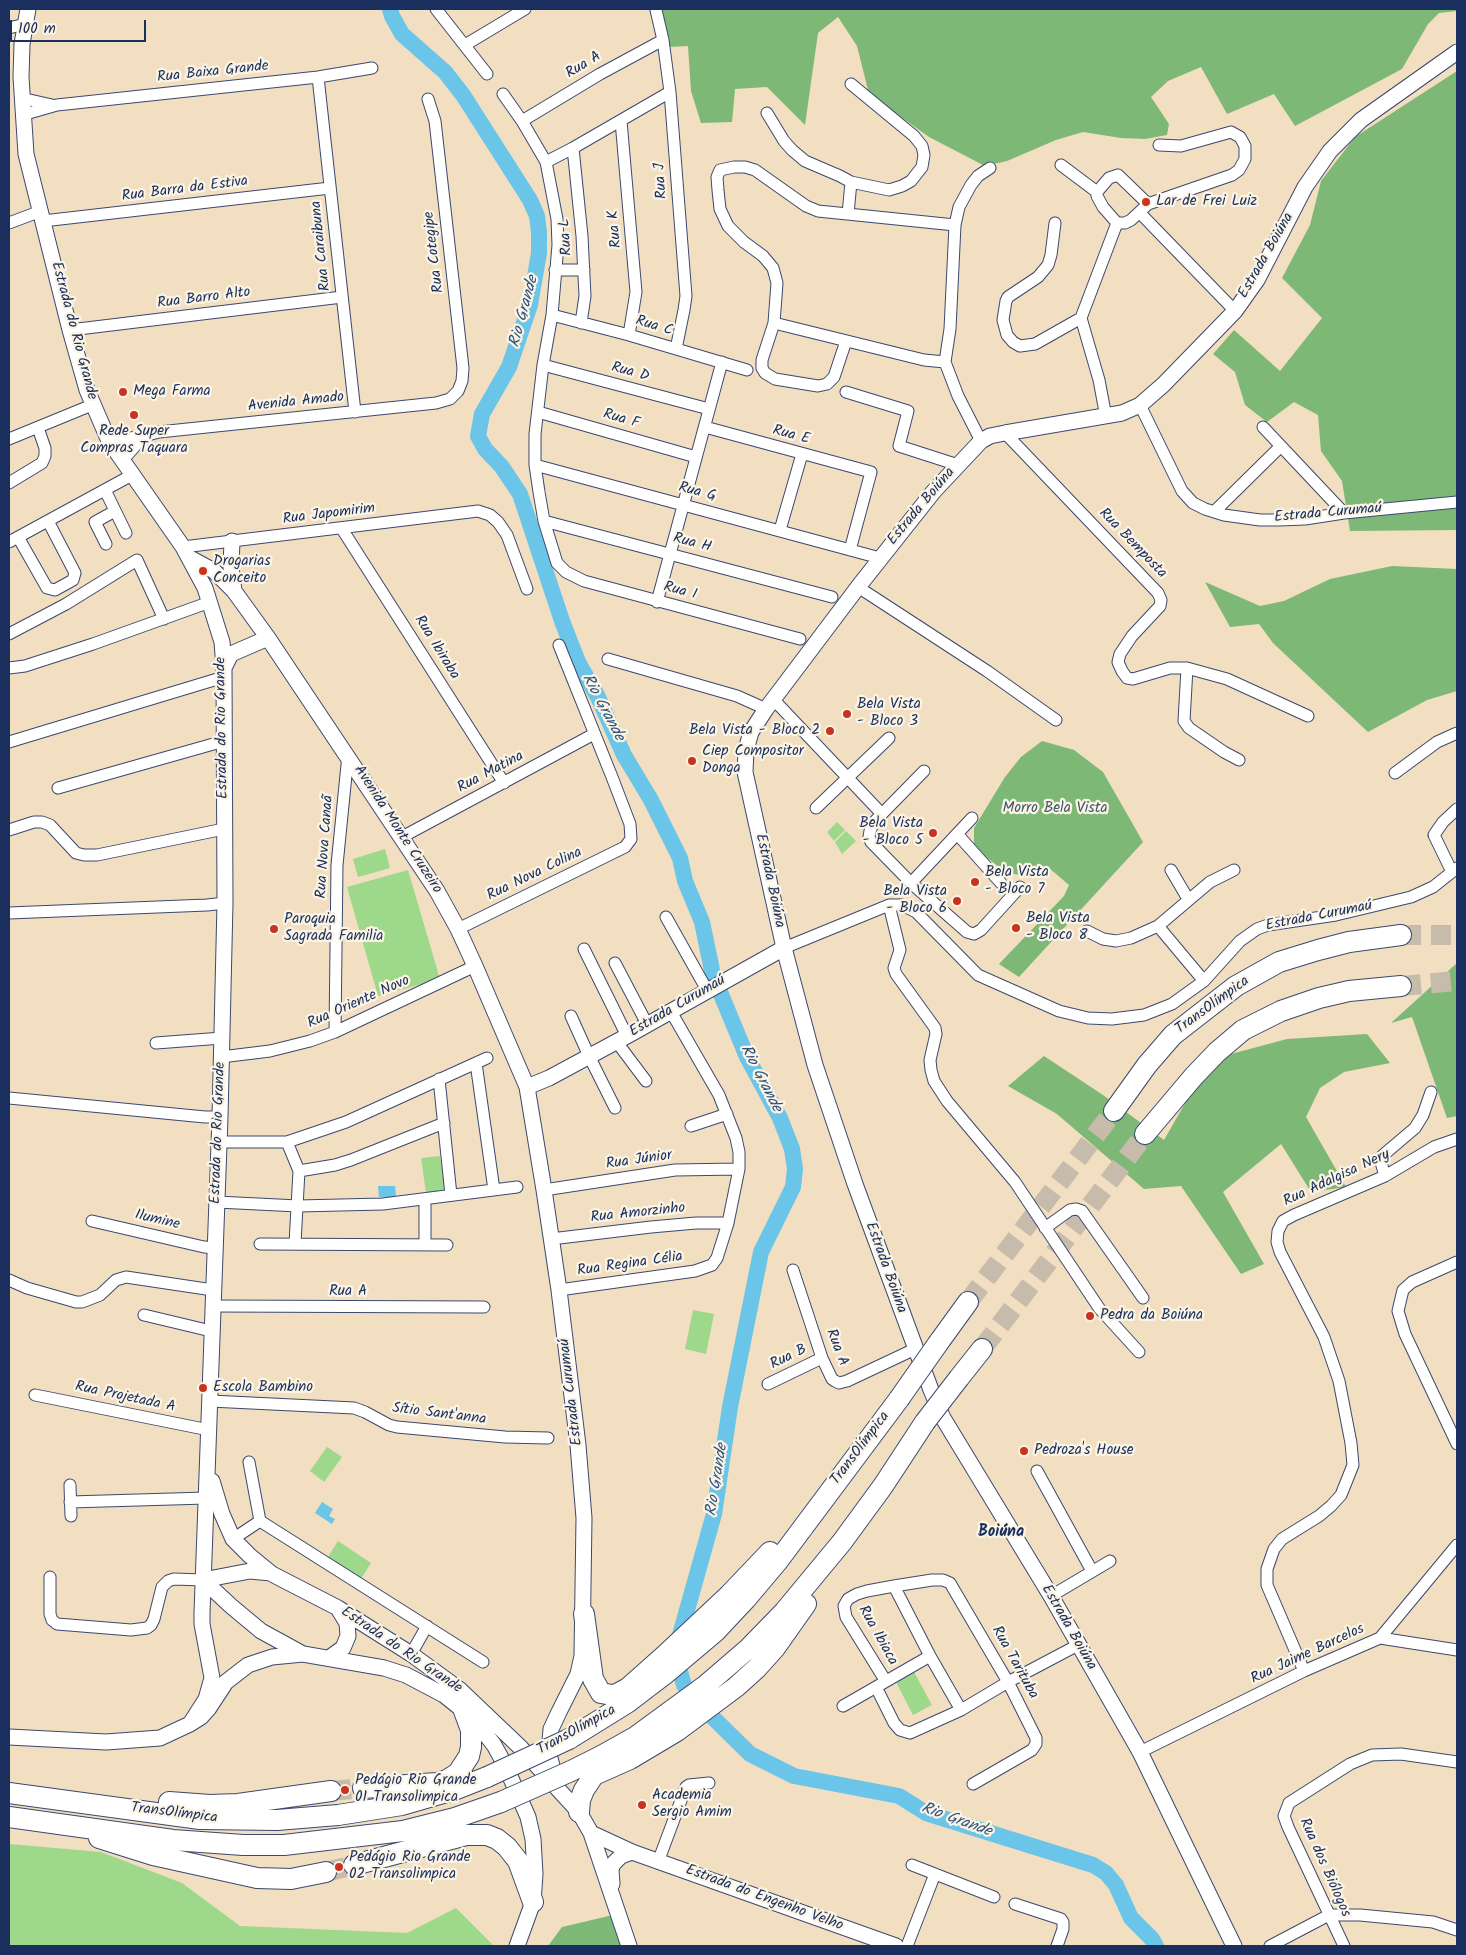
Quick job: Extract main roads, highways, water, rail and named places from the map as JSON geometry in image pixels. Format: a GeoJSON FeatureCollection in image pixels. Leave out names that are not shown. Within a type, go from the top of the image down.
{"type":"FeatureCollection","features":[{"type":"Feature","properties":{"kind":"highway","name":"TransOlímpica"},"geometry":{"type":"LineString","coordinates":[[1114,1111],[1147,1065],[1173,1035],[1236,986],[1279,962],[1349,942],[1401,935]]}},
{"type":"Feature","properties":{"kind":"highway"},"geometry":{"type":"LineString","coordinates":[[1144,1134],[1217,1052],[1244,1030],[1281,1011],[1319,998],[1349,990],[1401,986]]}},
{"type":"Feature","properties":{"kind":"highway","name":"TransOlímpica"},"geometry":{"type":"LineString","coordinates":[[9,1793],[88,1802],[200,1819],[277,1820],[338,1815],[402,1805],[454,1790],[569,1739],[627,1703],[664,1665],[689,1643],[716,1631],[752,1592],[810,1521],[831,1489],[899,1399],[968,1302]]}},
{"type":"Feature","properties":{"kind":"highway","name":"TransOlímpica"},"geometry":{"type":"LineString","coordinates":[[9,1817],[172,1840],[243,1845],[284,1844],[403,1831],[455,1818],[501,1802],[571,1771],[635,1737],[706,1685],[749,1648],[799,1595],[848,1534],[925,1422],[982,1349]]}},
{"type":"Feature","properties":{"kind":"highway"},"geometry":{"type":"LineString","coordinates":[[578,1812],[584,1790],[594,1775],[630,1758],[677,1731],[716,1703],[757,1668],[775,1648],[894,1479],[903,1456]]}},
{"type":"Feature","properties":{"kind":"highway"},"geometry":{"type":"LineString","coordinates":[[584,1614],[593,1679],[601,1692],[612,1695],[622,1691],[664,1665]]}},
{"type":"Feature","properties":{"kind":"highway"},"geometry":{"type":"LineString","coordinates":[[363,1788],[438,1783],[458,1773],[469,1756],[471,1747],[471,1730],[464,1711]]}},
{"type":"Feature","properties":{"kind":"highway"},"geometry":{"type":"LineString","coordinates":[[88,1802],[105,1798],[129,1798],[210,1805],[259,1802],[332,1791]]}},
{"type":"Feature","properties":{"kind":"highway"},"geometry":{"type":"LineString","coordinates":[[65,1825],[125,1847],[257,1878],[291,1879],[326,1872]]}},
{"type":"Feature","properties":{"kind":"highway"},"geometry":{"type":"LineString","coordinates":[[354,1865],[466,1835],[488,1835],[507,1847],[518,1861],[533,1902]]}},
{"type":"Feature","properties":{"kind":"water"},"geometry":{"type":"Polygon","coordinates":[[[378,1186],[395,1186],[396,1197],[379,1197],[378,1186]]]}},
{"type":"Feature","properties":{"kind":"water"},"geometry":{"type":"Polygon","coordinates":[[[322,1502],[333,1509],[329,1516],[335,1519],[332,1524],[315,1513],[322,1502]]]}},
{"type":"Feature","properties":{"kind":"waterway","name":"Rio Grande"},"geometry":{"type":"LineString","coordinates":[[390,9],[402,34],[445,72],[463,95],[530,200],[537,216],[539,253],[530,305],[509,367],[482,414],[478,436],[485,449],[502,467],[520,494],[562,621],[578,662],[598,697],[624,755],[651,800],[680,858],[685,881],[702,922],[713,975],[747,1057],[780,1118],[792,1149],[795,1169],[793,1187],[761,1252],[730,1407],[714,1514],[680,1635],[679,1668],[684,1685],[693,1698],[750,1754],[794,1776],[899,1796],[926,1813],[1093,1865],[1106,1873],[1116,1885],[1131,1918],[1152,1939],[1156,1946]]}},
{"type":"Feature","properties":{"kind":"tunnel"},"geometry":{"type":"LineString","coordinates":[[1401,935],[1457,935]]}},
{"type":"Feature","properties":{"kind":"tunnel"},"geometry":{"type":"LineString","coordinates":[[1401,986],[1457,981]]}},
{"type":"Feature","properties":{"kind":"tunnel"},"geometry":{"type":"LineString","coordinates":[[968,1302],[1114,1111]]}},
{"type":"Feature","properties":{"kind":"tunnel"},"geometry":{"type":"LineString","coordinates":[[982,1349],[1145,1134]]}},
{"type":"Feature","properties":{"kind":"tunnel"},"geometry":{"type":"LineString","coordinates":[[331,1791],[363,1788]]}},
{"type":"Feature","properties":{"kind":"tunnel"},"geometry":{"type":"LineString","coordinates":[[326,1872],[354,1865]]}},
{"type":"Feature","properties":{"kind":"place","name":"Lar de Frei Luiz"},"geometry":{"type":"Point","coordinates":[1146,202]}},
{"type":"Feature","properties":{"kind":"place","name":"Mega Farma"},"geometry":{"type":"Point","coordinates":[123,392]}},
{"type":"Feature","properties":{"kind":"place","name":"Rede Super Compras Taquara"},"geometry":{"type":"Point","coordinates":[134,415]}},
{"type":"Feature","properties":{"kind":"place","name":"Drogarias Conceito"},"geometry":{"type":"Point","coordinates":[203,571]}},
{"type":"Feature","properties":{"kind":"place","name":"Bela Vista - Bloco 3"},"geometry":{"type":"Point","coordinates":[847,714]}},
{"type":"Feature","properties":{"kind":"place","name":"Bela Vista - Bloco 2"},"geometry":{"type":"Point","coordinates":[830,731]}},
{"type":"Feature","properties":{"kind":"place","name":"Ciep Compositor Donga"},"geometry":{"type":"Point","coordinates":[692,761]}},
{"type":"Feature","properties":{"kind":"place","name":"Bela Vista - Bloco 5"},"geometry":{"type":"Point","coordinates":[933,833]}},
{"type":"Feature","properties":{"kind":"place","name":"Bela Vista - Bloco 7"},"geometry":{"type":"Point","coordinates":[975,882]}},
{"type":"Feature","properties":{"kind":"place","name":"Bela Vista - Bloco 6"},"geometry":{"type":"Point","coordinates":[957,901]}},
{"type":"Feature","properties":{"kind":"place","name":"Bela Vista - Bloco 8"},"geometry":{"type":"Point","coordinates":[1016,928]}},
{"type":"Feature","properties":{"kind":"place","name":"Paroquia Sagrada Familia"},"geometry":{"type":"Point","coordinates":[274,929]}},
{"type":"Feature","properties":{"kind":"place","name":"Pedra da Boiúna"},"geometry":{"type":"Point","coordinates":[1090,1316]}},
{"type":"Feature","properties":{"kind":"place","name":"Escola Bambino"},"geometry":{"type":"Point","coordinates":[203,1388]}},
{"type":"Feature","properties":{"kind":"place","name":"Pedroza's House"},"geometry":{"type":"Point","coordinates":[1024,1451]}},
{"type":"Feature","properties":{"kind":"place","name":"Pedágio Rio Grande 01 Transolimpica"},"geometry":{"type":"Point","coordinates":[345,1790]}},
{"type":"Feature","properties":{"kind":"place","name":"Academia Sergio Amim"},"geometry":{"type":"Point","coordinates":[642,1805]}},
{"type":"Feature","properties":{"kind":"place","name":"Pedágio Rio Grande 02 Transolimpica"},"geometry":{"type":"Point","coordinates":[339,1867]}},
{"type":"Feature","properties":{"kind":"district","name":"Boiúna"},"geometry":{"type":"Point","coordinates":[1001,1533]}},
{"type":"Feature","properties":{"kind":"park label","name":"Morro Bela Vista"},"geometry":{"type":"Point","coordinates":[1055,809]}}]}
